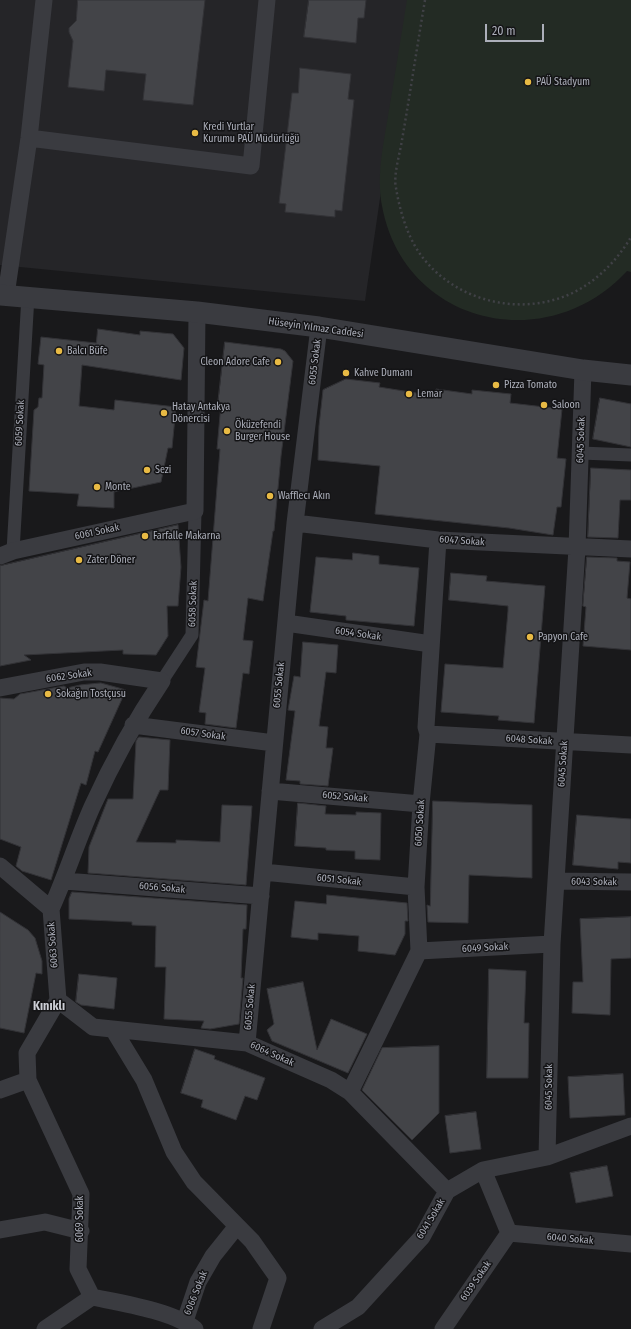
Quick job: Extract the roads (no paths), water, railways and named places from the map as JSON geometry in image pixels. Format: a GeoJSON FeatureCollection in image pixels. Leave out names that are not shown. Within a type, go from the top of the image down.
{"type":"FeatureCollection","features":[{"type":"Feature","properties":{"kind":"street"},"geometry":{"type":"LineString","coordinates":[[3,295],[29,138],[44,0]]}},
{"type":"Feature","properties":{"kind":"street"},"geometry":{"type":"LineString","coordinates":[[29,138],[251,166],[267,0]]}},
{"type":"Feature","properties":{"kind":"street","name":"Hüseyin Yılmaz Caddesi"},"geometry":{"type":"LineString","coordinates":[[3,295],[197,312],[319,327],[583,370],[631,375]]}},
{"type":"Feature","properties":{"kind":"street","name":"6059 Sokak"},"geometry":{"type":"LineString","coordinates":[[7,553],[28,296]]}},
{"type":"Feature","properties":{"kind":"street","name":"6058 Sokak"},"geometry":{"type":"LineString","coordinates":[[51,909],[64,881],[92,808],[133,725],[192,635],[197,312]]}},
{"type":"Feature","properties":{"kind":"street","name":"6055 Sokak"},"geometry":{"type":"LineString","coordinates":[[247,1043],[295,523],[319,327]]}},
{"type":"Feature","properties":{"kind":"street","name":"6045 Sokak"},"geometry":{"type":"LineString","coordinates":[[547,1157],[552,944],[577,548],[583,370]]}},
{"type":"Feature","properties":{"kind":"street"},"geometry":{"type":"LineString","coordinates":[[581,453],[631,455]]}},
{"type":"Feature","properties":{"kind":"street","name":"6061 Sokak"},"geometry":{"type":"LineString","coordinates":[[7,553],[195,511]]}},
{"type":"Feature","properties":{"kind":"street","name":"6047 Sokak"},"geometry":{"type":"LineString","coordinates":[[295,523],[438,540],[577,548],[631,549]]}},
{"type":"Feature","properties":{"kind":"street","name":"6050 Sokak"},"geometry":{"type":"LineString","coordinates":[[350,1092],[418,951],[416,887],[421,804],[428,734],[426,726],[438,540]]}},
{"type":"Feature","properties":{"kind":"street","name":"6054 Sokak"},"geometry":{"type":"LineString","coordinates":[[286,623],[431,644]]}},
{"type":"Feature","properties":{"kind":"street","name":"6062 Sokak"},"geometry":{"type":"LineString","coordinates":[[0,688],[84,672],[100,672],[162,681]]}},
{"type":"Feature","properties":{"kind":"street","name":"6057 Sokak"},"geometry":{"type":"LineString","coordinates":[[133,725],[274,743]]}},
{"type":"Feature","properties":{"kind":"street","name":"6048 Sokak"},"geometry":{"type":"LineString","coordinates":[[428,734],[631,745]]}},
{"type":"Feature","properties":{"kind":"street","name":"6052 Sokak"},"geometry":{"type":"LineString","coordinates":[[270,791],[421,804]]}},
{"type":"Feature","properties":{"kind":"street","name":"6063 Sokak"},"geometry":{"type":"LineString","coordinates":[[0,866],[51,909],[58,1000]]}},
{"type":"Feature","properties":{"kind":"street","name":"6051 Sokak"},"geometry":{"type":"LineString","coordinates":[[263,872],[416,887]]}},
{"type":"Feature","properties":{"kind":"street","name":"6056 Sokak"},"geometry":{"type":"LineString","coordinates":[[64,881],[261,896]]}},
{"type":"Feature","properties":{"kind":"street","name":"6043 Sokak"},"geometry":{"type":"LineString","coordinates":[[556,881],[631,882]]}},
{"type":"Feature","properties":{"kind":"street","name":"6049 Sokak"},"geometry":{"type":"LineString","coordinates":[[418,951],[552,944]]}},
{"type":"Feature","properties":{"kind":"street","name":"6064 Sokak"},"geometry":{"type":"LineString","coordinates":[[58,1000],[93,1027],[247,1043],[331,1080],[350,1092],[447,1191]]}},
{"type":"Feature","properties":{"kind":"street","name":"6069 Sokak"},"geometry":{"type":"LineString","coordinates":[[58,1000],[27,1053],[28,1080],[81,1194],[81,1231],[78,1269],[92,1297]]}},
{"type":"Feature","properties":{"kind":"street"},"geometry":{"type":"LineString","coordinates":[[113,1029],[144,1080],[174,1152],[194,1182],[252,1241],[278,1278],[261,1329]]}},
{"type":"Feature","properties":{"kind":"street"},"geometry":{"type":"LineString","coordinates":[[0,1090],[28,1080]]}},
{"type":"Feature","properties":{"kind":"street","name":"6041 Sokak"},"geometry":{"type":"LineString","coordinates":[[322,1329],[358,1307],[422,1236],[447,1191],[483,1170],[547,1157],[631,1126]]}},
{"type":"Feature","properties":{"kind":"street"},"geometry":{"type":"LineString","coordinates":[[483,1170],[509,1233]]}},
{"type":"Feature","properties":{"kind":"street"},"geometry":{"type":"LineString","coordinates":[[0,1230],[46,1222],[81,1231]]}},
{"type":"Feature","properties":{"kind":"street","name":"6066 Sokak"},"geometry":{"type":"LineString","coordinates":[[190,1325],[198,1282],[213,1256],[237,1226]]}},
{"type":"Feature","properties":{"kind":"street","name":"6040 Sokak"},"geometry":{"type":"LineString","coordinates":[[509,1233],[631,1244]]}},
{"type":"Feature","properties":{"kind":"street","name":"6039 Sokak"},"geometry":{"type":"LineString","coordinates":[[443,1329],[509,1233]]}},
{"type":"Feature","properties":{"kind":"street"},"geometry":{"type":"LineString","coordinates":[[46,1329],[92,1297],[131,1306],[190,1325]]}},
{"type":"Feature","properties":{"kind":"place","name":"PAÜ Stadyum"},"geometry":{"type":"Point","coordinates":[528,82]}},
{"type":"Feature","properties":{"kind":"place","name":"Kredi Yurtlar Kurumu PAÜ Müdürlüğü"},"geometry":{"type":"Point","coordinates":[195,133]}},
{"type":"Feature","properties":{"kind":"place","name":"Balcı Büfe"},"geometry":{"type":"Point","coordinates":[59,351]}},
{"type":"Feature","properties":{"kind":"place","name":"Cleon Adore Cafe"},"geometry":{"type":"Point","coordinates":[278,362]}},
{"type":"Feature","properties":{"kind":"place","name":"Kahve Dumanı"},"geometry":{"type":"Point","coordinates":[346,373]}},
{"type":"Feature","properties":{"kind":"place","name":"Pizza Tomato"},"geometry":{"type":"Point","coordinates":[496,385]}},
{"type":"Feature","properties":{"kind":"place","name":"Lemar"},"geometry":{"type":"Point","coordinates":[409,394]}},
{"type":"Feature","properties":{"kind":"place","name":"Saloon"},"geometry":{"type":"Point","coordinates":[544,405]}},
{"type":"Feature","properties":{"kind":"place","name":"Hatay Antakya Dönercisi"},"geometry":{"type":"Point","coordinates":[164,413]}},
{"type":"Feature","properties":{"kind":"place","name":"Öküzefendi Burger House"},"geometry":{"type":"Point","coordinates":[227,431]}},
{"type":"Feature","properties":{"kind":"place","name":"Sezi"},"geometry":{"type":"Point","coordinates":[147,470]}},
{"type":"Feature","properties":{"kind":"place","name":"Monte"},"geometry":{"type":"Point","coordinates":[97,487]}},
{"type":"Feature","properties":{"kind":"place","name":"Wafflecı Akın"},"geometry":{"type":"Point","coordinates":[270,496]}},
{"type":"Feature","properties":{"kind":"place","name":"Farfalle Makarna"},"geometry":{"type":"Point","coordinates":[145,536]}},
{"type":"Feature","properties":{"kind":"place","name":"Zater Döner"},"geometry":{"type":"Point","coordinates":[79,560]}},
{"type":"Feature","properties":{"kind":"place","name":"Papyon Cafe"},"geometry":{"type":"Point","coordinates":[530,637]}},
{"type":"Feature","properties":{"kind":"place","name":"Sokağın Tostçusu"},"geometry":{"type":"Point","coordinates":[48,694]}},
{"type":"Feature","properties":{"kind":"district","name":"Kınıklı"},"geometry":{"type":"Point","coordinates":[49,1007]}}]}
